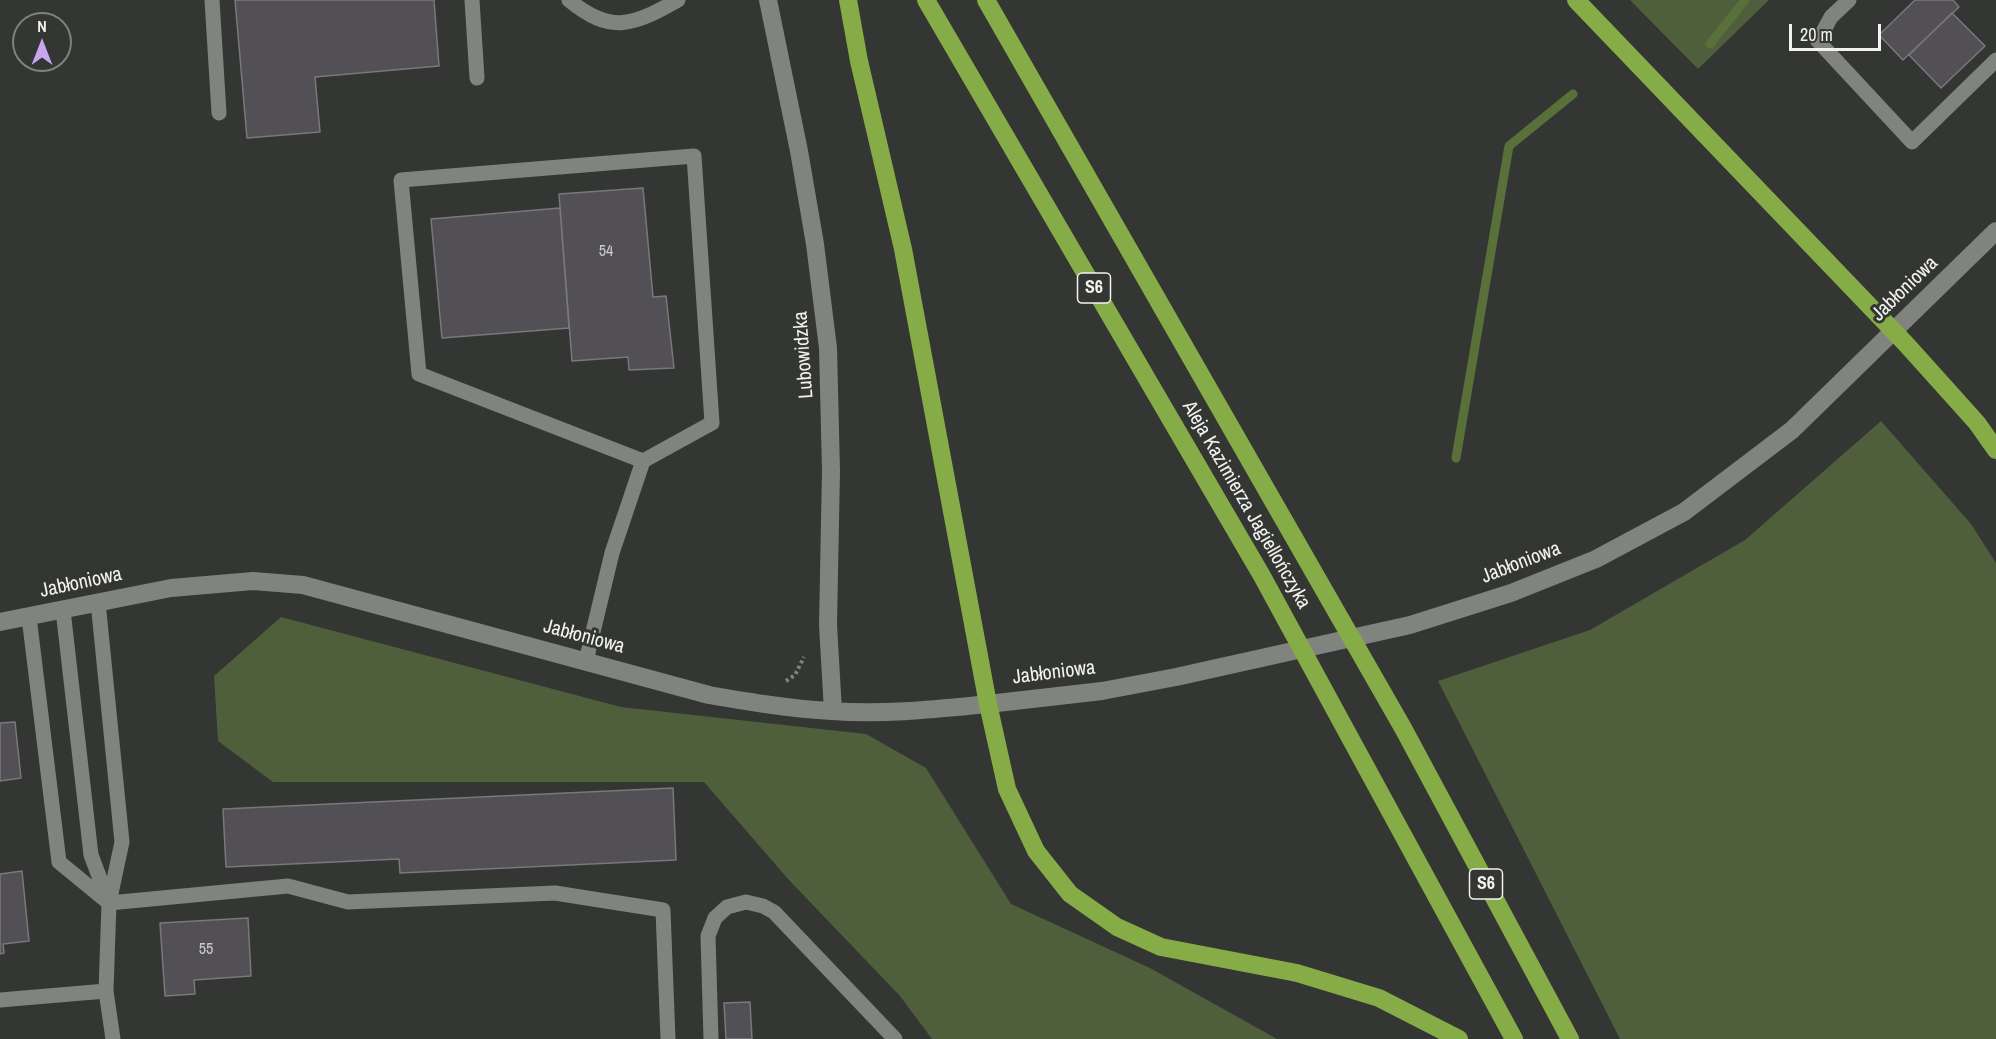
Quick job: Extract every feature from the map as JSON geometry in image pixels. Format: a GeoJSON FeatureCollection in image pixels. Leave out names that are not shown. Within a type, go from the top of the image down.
{"type":"FeatureCollection","features":[{"type":"Feature","properties":{"kind":"highway"},"geometry":{"type":"LineString","coordinates":[[848,0],[859,61],[903,249],[988,704],[1008,789],[1036,850],[1070,894],[1117,927],[1161,947],[1297,973],[1379,998],[1459,1039]]}},
{"type":"Feature","properties":{"kind":"highway","name":"Aleja Kazimierza Jagiellończyka"},"geometry":{"type":"LineString","coordinates":[[986,0],[1403,728],[1570,1039]]}},
{"type":"Feature","properties":{"kind":"highway"},"geometry":{"type":"LineString","coordinates":[[1576,0],[1893,332],[1977,423],[1996,450]]}},
{"type":"Feature","properties":{"kind":"highway","name":"Aleja Kazimierza Jagiellończyka"},"geometry":{"type":"LineString","coordinates":[[931,5],[1262,576],[1514,1039]]}},
{"type":"Feature","properties":{"kind":"street","name":"Lubowidzka"},"geometry":{"type":"LineString","coordinates":[[768,0],[815,244],[828,348],[831,471],[828,625],[833,711]]}},
{"type":"Feature","properties":{"kind":"street","name":"Jabłoniowa"},"geometry":{"type":"LineString","coordinates":[[0,622],[171,588],[253,581],[303,585],[709,695],[833,711],[910,711],[988,704],[1102,690],[1176,677],[1410,625],[1511,593],[1596,559],[1684,512],[1792,430],[1996,231]]}},
{"type":"Feature","properties":{"kind":"lane"},"geometry":{"type":"LineString","coordinates":[[212,0],[219,113]]}},
{"type":"Feature","properties":{"kind":"lane"},"geometry":{"type":"LineString","coordinates":[[472,0],[477,78]]}},
{"type":"Feature","properties":{"kind":"lane"},"geometry":{"type":"LineString","coordinates":[[569,0],[596,19],[621,23],[633,22],[652,15],[678,0]]}},
{"type":"Feature","properties":{"kind":"lane"},"geometry":{"type":"LineString","coordinates":[[1849,0],[1831,17],[1818,41],[1912,141],[1996,60]]}},
{"type":"Feature","properties":{"kind":"lane"},"geometry":{"type":"LineString","coordinates":[[586,661],[612,553],[643,462],[712,423],[694,156],[402,180],[418,374],[643,462]]}},
{"type":"Feature","properties":{"kind":"lane"},"geometry":{"type":"LineString","coordinates":[[98,602],[122,842],[109,903],[106,991],[113,1039]]}},
{"type":"Feature","properties":{"kind":"lane"},"geometry":{"type":"LineString","coordinates":[[63,610],[91,855],[109,903]]}},
{"type":"Feature","properties":{"kind":"lane"},"geometry":{"type":"LineString","coordinates":[[29,617],[59,862],[109,903],[288,886],[348,902],[555,893],[663,910],[668,1039]]}},
{"type":"Feature","properties":{"kind":"lane"},"geometry":{"type":"LineString","coordinates":[[711,1039],[708,936],[715,918],[727,907],[746,902],[763,906],[774,912],[895,1039]]}},
{"type":"Feature","properties":{"kind":"lane"},"geometry":{"type":"LineString","coordinates":[[0,1000],[106,991]]}},
{"type":"Feature","properties":{"kind":"path"},"geometry":{"type":"LineString","coordinates":[[781,684],[795,675],[804,658],[805,649]]}},
{"type":"Feature","properties":{"kind":"green space"},"geometry":{"type":"Polygon","coordinates":[[[1630,0],[1769,0],[1698,69],[1630,0]]]}},
{"type":"Feature","properties":{"kind":"green space"},"geometry":{"type":"Polygon","coordinates":[[[1881,421],[1971,524],[1996,563],[1996,1039],[1620,1039],[1438,681],[1590,630],[1745,540],[1881,421]]]}},
{"type":"Feature","properties":{"kind":"green space"},"geometry":{"type":"Polygon","coordinates":[[[281,617],[621,707],[866,734],[926,768],[1011,904],[1150,968],[1277,1039],[932,1039],[900,996],[788,879],[704,782],[273,782],[218,741],[214,676],[281,617]]]}},
{"type":"Feature","properties":{"kind":"building"},"geometry":{"type":"Polygon","coordinates":[[[235,0],[434,0],[439,66],[315,77],[320,132],[247,138],[235,0]]]}},
{"type":"Feature","properties":{"kind":"building"},"geometry":{"type":"Polygon","coordinates":[[[1915,0],[1953,0],[1959,7],[1903,60],[1879,35],[1915,0]]]}},
{"type":"Feature","properties":{"kind":"building"},"geometry":{"type":"Polygon","coordinates":[[[1952,13],[1985,46],[1941,88],[1909,55],[1952,13]]]}},
{"type":"Feature","properties":{"kind":"building"},"geometry":{"type":"Polygon","coordinates":[[[643,188],[653,297],[666,296],[674,368],[629,370],[628,357],[572,361],[559,194],[643,188]]]}},
{"type":"Feature","properties":{"kind":"building"},"geometry":{"type":"Polygon","coordinates":[[[560,208],[569,328],[442,338],[431,219],[560,208]]]}},
{"type":"Feature","properties":{"kind":"building"},"geometry":{"type":"Polygon","coordinates":[[[15,722],[21,778],[0,781],[0,723],[15,722]]]}},
{"type":"Feature","properties":{"kind":"building"},"geometry":{"type":"Polygon","coordinates":[[[673,788],[676,860],[400,873],[399,859],[226,867],[223,809],[673,788]]]}},
{"type":"Feature","properties":{"kind":"building"},"geometry":{"type":"Polygon","coordinates":[[[22,871],[29,941],[3,944],[4,953],[0,954],[0,874],[22,871]]]}},
{"type":"Feature","properties":{"kind":"building"},"geometry":{"type":"Polygon","coordinates":[[[248,918],[251,976],[194,980],[195,994],[165,996],[160,923],[248,918]]]}},
{"type":"Feature","properties":{"kind":"building"},"geometry":{"type":"Polygon","coordinates":[[[750,1002],[752,1039],[726,1039],[724,1003],[750,1002]]]}},
{"type":"Feature","properties":{"kind":"waterway"},"geometry":{"type":"LineString","coordinates":[[1710,44],[1745,0]]}},
{"type":"Feature","properties":{"kind":"waterway"},"geometry":{"type":"LineString","coordinates":[[1456,458],[1509,146],[1573,94]]}}]}
